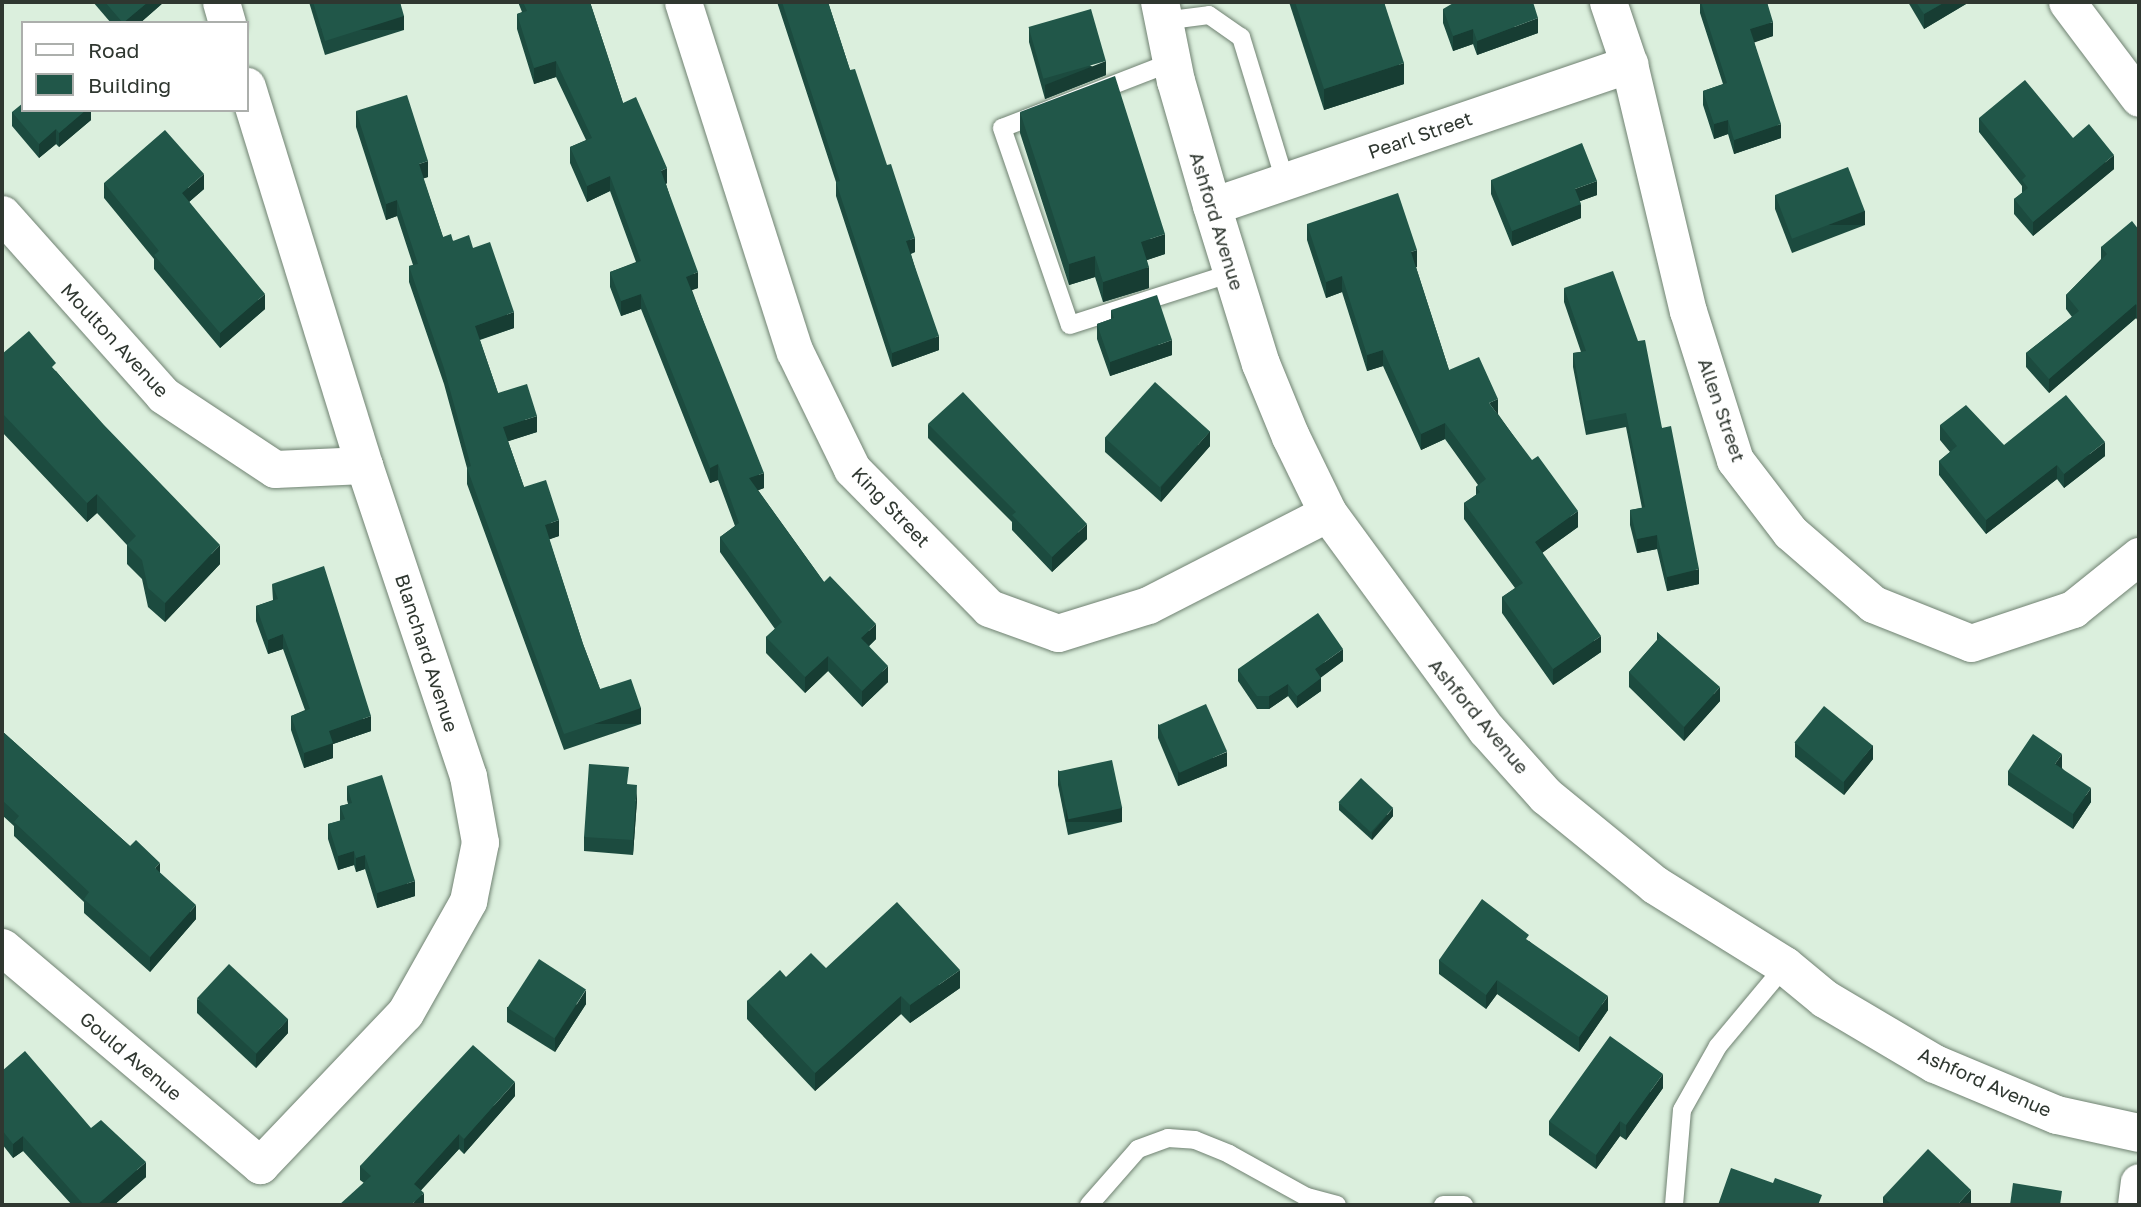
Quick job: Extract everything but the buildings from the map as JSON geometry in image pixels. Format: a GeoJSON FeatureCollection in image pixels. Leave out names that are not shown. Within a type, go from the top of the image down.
{"type":"FeatureCollection","features":[{"type":"Feature","properties":{"kind":"main road","name":"Ashford Avenue"},"geometry":{"type":"LineString","coordinates":[[1161,12],[1172,61],[1232,273],[1274,398],[1328,513],[1430,658],[1546,796],[1655,885],[1785,966],[1825,999],[1935,1064],[2057,1115],[2139,1133]]}},
{"type":"Feature","properties":{"kind":"street"},"geometry":{"type":"LineString","coordinates":[[221,2],[226,21]]}},
{"type":"Feature","properties":{"kind":"street","name":"King Street"},"geometry":{"type":"LineString","coordinates":[[683,2],[795,352],[852,469],[989,608],[1058,633],[1148,605],[1328,513]]}},
{"type":"Feature","properties":{"kind":"street","name":"Allen Street"},"geometry":{"type":"LineString","coordinates":[[1608,2],[1629,64],[1688,311],[1735,460],[1790,532],[1872,604],[1971,643],[2073,609],[2139,556]]}},
{"type":"Feature","properties":{"kind":"street"},"geometry":{"type":"LineString","coordinates":[[2067,2],[2139,98]]}},
{"type":"Feature","properties":{"kind":"street","name":"Pearl Street"},"geometry":{"type":"LineString","coordinates":[[1212,206],[1629,64]]}},
{"type":"Feature","properties":{"kind":"street","name":"Blanchard Avenue"},"geometry":{"type":"LineString","coordinates":[[248,89],[364,465],[468,776],[480,842],[468,901],[405,1013],[260,1165]]}},
{"type":"Feature","properties":{"kind":"street","name":"Moulton Avenue"},"geometry":{"type":"LineString","coordinates":[[2,214],[163,395],[275,469],[364,465]]}},
{"type":"Feature","properties":{"kind":"street","name":"Gould Avenue"},"geometry":{"type":"LineString","coordinates":[[2,947],[260,1165]]}},
{"type":"Feature","properties":{"kind":"street"},"geometry":{"type":"LineString","coordinates":[[2136,1205],[2139,1182]]}},
{"type":"Feature","properties":{"kind":"lane"},"geometry":{"type":"LineString","coordinates":[[1161,12],[1209,15],[1241,37],[1285,181]]}},
{"type":"Feature","properties":{"kind":"lane"},"geometry":{"type":"LineString","coordinates":[[1172,61],[1002,128],[1070,324],[1232,273]]}},
{"type":"Feature","properties":{"kind":"lane"},"geometry":{"type":"LineString","coordinates":[[1674,1205],[1682,1110],[1718,1046],[1785,966]]}},
{"type":"Feature","properties":{"kind":"lane"},"geometry":{"type":"LineString","coordinates":[[1089,1205],[1138,1149],[1168,1138],[1195,1140],[1218,1149],[1307,1197],[1337,1205]]}},
{"type":"Feature","properties":{"kind":"lane"},"geometry":{"type":"LineString","coordinates":[[1443,1205],[1464,1205]]}}]}
